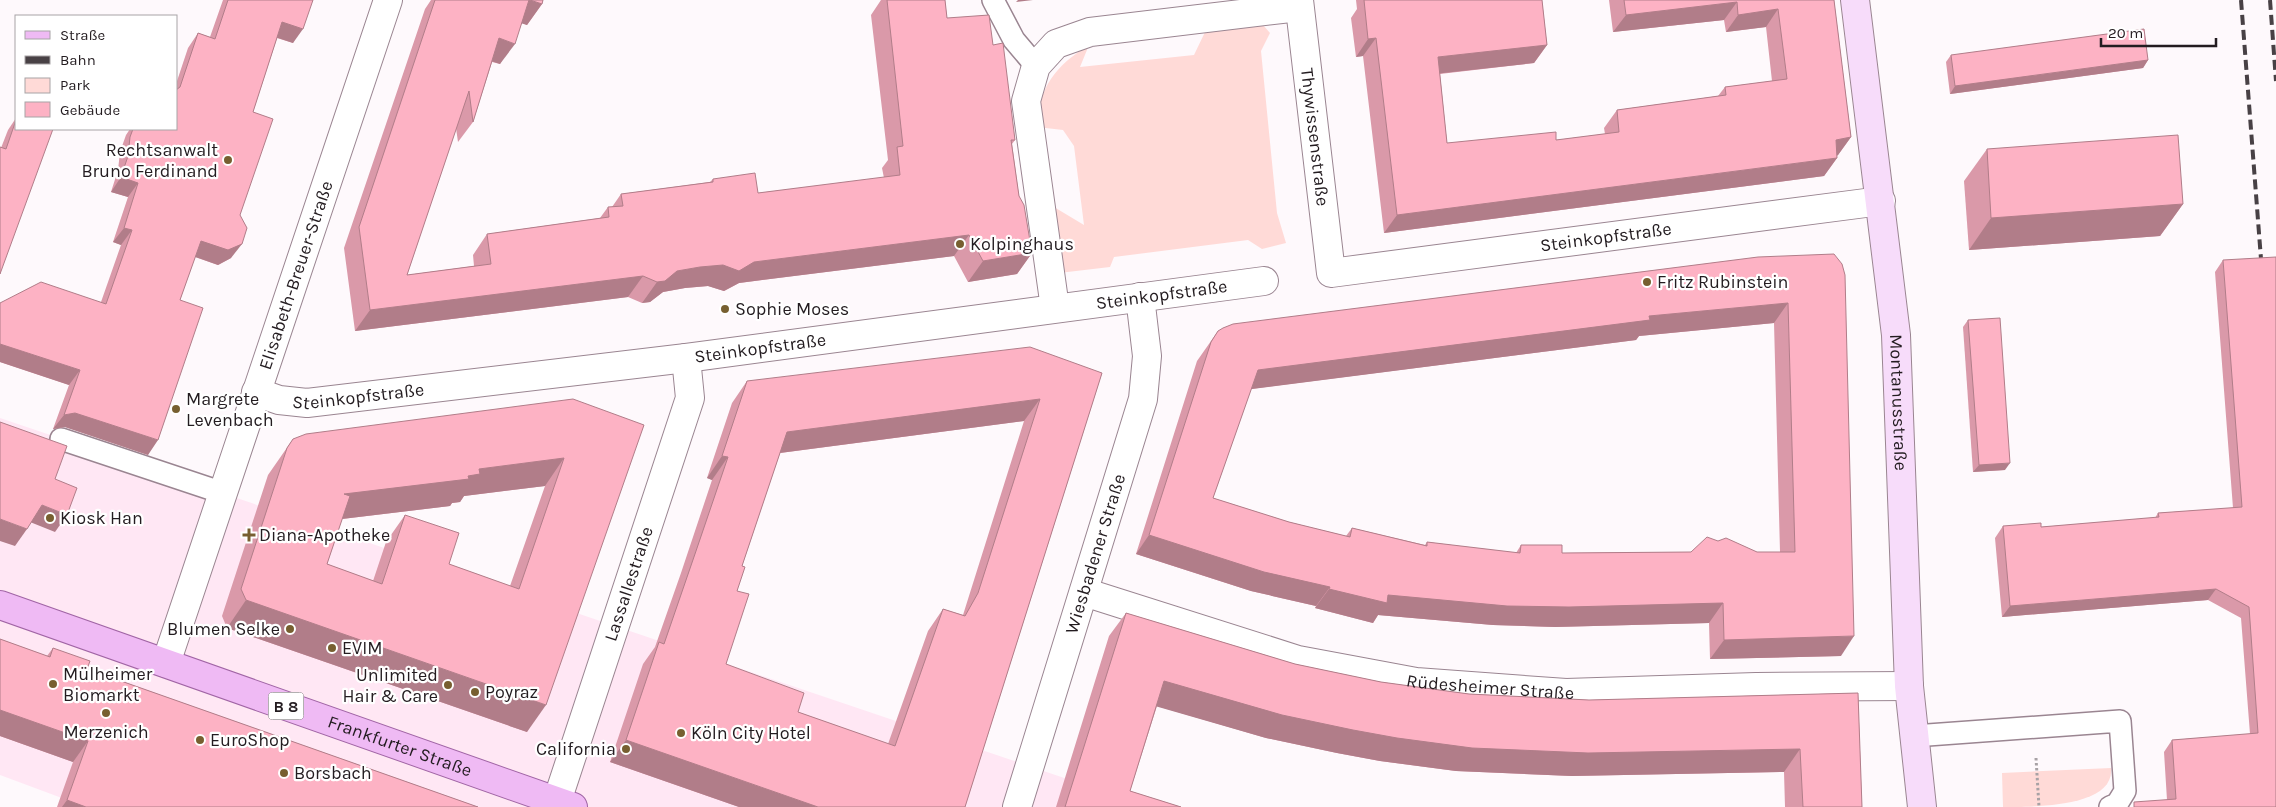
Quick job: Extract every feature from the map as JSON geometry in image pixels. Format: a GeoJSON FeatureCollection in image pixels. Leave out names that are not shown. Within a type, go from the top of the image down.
{"type":"FeatureCollection","features":[{"type":"Feature","properties":{"kind":"main road","name":"Frankfurter Straße"},"geometry":{"type":"LineString","coordinates":[[0,605],[562,805]]}},
{"type":"Feature","properties":{"kind":"street","name":"Elisabeth-Breuer-Straße"},"geometry":{"type":"LineString","coordinates":[[166,664],[388,0]]}},
{"type":"Feature","properties":{"kind":"street","name":"Montanusstraße"},"geometry":{"type":"LineString","coordinates":[[1855,0],[1896,335],[1909,686],[1922,807]]}},
{"type":"Feature","properties":{"kind":"street"},"geometry":{"type":"LineString","coordinates":[[1055,308],[1026,101],[1036,66],[1056,44],[1090,32],[1299,3]]}},
{"type":"Feature","properties":{"kind":"street","name":"Thywissenstraße"},"geometry":{"type":"LineString","coordinates":[[1299,3],[1331,273]]}},
{"type":"Feature","properties":{"kind":"street","name":"Steinkopfstraße"},"geometry":{"type":"LineString","coordinates":[[1331,273],[1881,201]]}},
{"type":"Feature","properties":{"kind":"street","name":"Steinkopfstraße"},"geometry":{"type":"LineString","coordinates":[[256,392],[279,400],[307,403],[686,358],[1264,281]]}},
{"type":"Feature","properties":{"kind":"street","name":"Wiesbadener Straße"},"geometry":{"type":"LineString","coordinates":[[1018,807],[1143,399],[1147,356],[1140,298]]}},
{"type":"Feature","properties":{"kind":"street","name":"Lassallestraße"},"geometry":{"type":"LineString","coordinates":[[562,805],[690,398],[686,358]]}},
{"type":"Feature","properties":{"kind":"street","name":"Rüdesheimer Straße"},"geometry":{"type":"LineString","coordinates":[[1084,592],[1298,660],[1416,682],[1566,693],[1756,687],[1909,686]]}},
{"type":"Feature","properties":{"kind":"lane"},"geometry":{"type":"LineString","coordinates":[[993,0],[1014,40],[1036,66]]}},
{"type":"Feature","properties":{"kind":"lane"},"geometry":{"type":"LineString","coordinates":[[61,439],[223,493]]}},
{"type":"Feature","properties":{"kind":"lane"},"geometry":{"type":"LineString","coordinates":[[1914,736],[2120,721],[2125,791],[2117,804],[2110,807]]}},
{"type":"Feature","properties":{"kind":"path"},"geometry":{"type":"LineString","coordinates":[[2034,727],[2039,807]]}},
{"type":"Feature","properties":{"kind":"shaded area"},"geometry":{"type":"Polygon","coordinates":[[[0,418],[1150,807],[86,807],[0,775],[0,418]]]}},
{"type":"Feature","properties":{"kind":"green space"},"geometry":{"type":"Polygon","coordinates":[[[1255,24],[1263,25],[1270,33],[1261,51],[1277,213],[1286,243],[1262,249],[1248,240],[1114,257],[1110,267],[1059,273],[1049,204],[1084,225],[1074,146],[1063,130],[1037,127],[1038,113],[1045,89],[1058,70],[1089,45],[1080,67],[1194,55],[1206,30],[1255,24]]]}},
{"type":"Feature","properties":{"kind":"green space"},"geometry":{"type":"Polygon","coordinates":[[[2111,768],[2109,781],[2100,791],[2087,797],[2053,805],[2003,807],[2002,773],[2111,768]]]}},
{"type":"Feature","properties":{"kind":"building"},"geometry":{"type":"Polygon","coordinates":[[[228,0],[313,0],[303,29],[282,22],[253,112],[273,119],[240,215],[247,228],[242,244],[228,250],[201,241],[180,300],[203,308],[158,440],[75,413],[64,415],[80,370],[0,344],[0,303],[41,282],[106,304],[132,230],[124,228],[138,183],[121,177],[128,156],[133,130],[178,130],[178,88],[198,33],[215,39],[228,0]]]}},
{"type":"Feature","properties":{"kind":"building"},"geometry":{"type":"Polygon","coordinates":[[[435,0],[529,0],[515,44],[499,38],[473,122],[469,91],[407,275],[491,264],[487,234],[609,217],[608,207],[623,206],[621,194],[713,182],[713,179],[755,173],[758,193],[900,175],[897,147],[903,146],[887,0],[945,0],[947,18],[989,15],[993,45],[1003,43],[1015,140],[1011,140],[1019,196],[1024,205],[1032,253],[983,261],[969,235],[754,262],[739,271],[723,265],[700,267],[677,271],[665,281],[657,282],[643,276],[370,310],[359,227],[435,0]]]}},
{"type":"Feature","properties":{"kind":"building"},"geometry":{"type":"Polygon","coordinates":[[[530,0],[543,0],[542,4],[530,0]]]}},
{"type":"Feature","properties":{"kind":"building"},"geometry":{"type":"Polygon","coordinates":[[[1364,0],[1542,0],[1547,45],[1438,57],[1447,143],[1556,132],[1556,140],[1619,132],[1617,110],[1726,95],[1725,87],[1787,79],[1778,9],[1738,15],[1737,2],[1626,15],[1624,0],[1834,0],[1851,137],[1836,140],[1837,158],[1397,215],[1376,38],[1368,39],[1364,0]]]}},
{"type":"Feature","properties":{"kind":"building"},"geometry":{"type":"Polygon","coordinates":[[[2144,29],[2148,60],[1955,86],[1951,55],[2144,29]]]}},
{"type":"Feature","properties":{"kind":"building"},"geometry":{"type":"Polygon","coordinates":[[[15,123],[15,130],[53,130],[0,274],[0,147],[6,149],[15,123]]]}},
{"type":"Feature","properties":{"kind":"building"},"geometry":{"type":"Polygon","coordinates":[[[2178,135],[2183,204],[1991,218],[1987,149],[2178,135]]]}},
{"type":"Feature","properties":{"kind":"building"},"geometry":{"type":"Polygon","coordinates":[[[1834,254],[1842,264],[1845,275],[1854,636],[1724,640],[1723,603],[1569,607],[1507,606],[1388,595],[1387,603],[1329,589],[1330,587],[1264,572],[1149,535],[1211,342],[1218,331],[1223,328],[1233,324],[1758,257],[1834,254]],[[1788,303],[1649,316],[1650,320],[1258,370],[1213,498],[1289,522],[1350,537],[1352,528],[1427,546],[1427,542],[1520,553],[1521,545],[1562,545],[1562,553],[1691,552],[1707,537],[1718,541],[1726,538],[1757,552],[1795,552],[1788,303]]]}},
{"type":"Feature","properties":{"kind":"building"},"geometry":{"type":"Polygon","coordinates":[[[2276,257],[2276,807],[2134,807],[2134,802],[2176,799],[2172,740],[2258,733],[2249,607],[2216,589],[2010,606],[2003,526],[2041,523],[2041,527],[2159,517],[2158,513],[2242,507],[2223,260],[2276,257]]]}},
{"type":"Feature","properties":{"kind":"building"},"geometry":{"type":"Polygon","coordinates":[[[2000,318],[2010,463],[1979,465],[1968,320],[2000,318]]]}},
{"type":"Feature","properties":{"kind":"building"},"geometry":{"type":"Polygon","coordinates":[[[1030,347],[1102,373],[965,807],[818,807],[626,740],[659,642],[664,644],[728,457],[722,456],[747,381],[1030,347]],[[1040,399],[787,432],[742,566],[745,567],[737,591],[749,594],[726,664],[804,693],[798,712],[895,746],[943,609],[965,616],[978,593],[1040,399]]]}},
{"type":"Feature","properties":{"kind":"building"},"geometry":{"type":"Polygon","coordinates":[[[573,399],[644,425],[546,705],[246,600],[241,589],[287,448],[293,439],[306,434],[573,399]],[[564,458],[479,469],[480,474],[468,476],[469,479],[344,494],[350,496],[327,564],[382,584],[405,515],[459,533],[449,564],[519,589],[564,458]]]}},
{"type":"Feature","properties":{"kind":"building"},"geometry":{"type":"Polygon","coordinates":[[[0,422],[67,446],[55,479],[77,488],[67,515],[42,505],[27,529],[0,519],[0,422]]]}},
{"type":"Feature","properties":{"kind":"building"},"geometry":{"type":"Polygon","coordinates":[[[1126,613],[1295,664],[1381,682],[1469,694],[1589,700],[1858,693],[1862,807],[1803,807],[1800,749],[1588,753],[1472,748],[1397,738],[1282,715],[1164,681],[1130,791],[1181,807],[1065,807],[1126,613]]]}},
{"type":"Feature","properties":{"kind":"building"},"geometry":{"type":"Polygon","coordinates":[[[0,639],[50,657],[53,648],[90,661],[87,669],[478,807],[86,807],[67,800],[88,741],[0,710],[0,639]]]}},
{"type":"Feature","properties":{"kind":"railway"},"geometry":{"type":"LineString","coordinates":[[2241,0],[2262,272]]}},
{"type":"Feature","properties":{"kind":"railway"},"geometry":{"type":"LineString","coordinates":[[2270,0],[2276,81]]}},
{"type":"Feature","properties":{"kind":"place","name":"Rechtsanwalt Bruno Ferdinand"},"geometry":{"type":"Point","coordinates":[228,160]}},
{"type":"Feature","properties":{"kind":"place","name":"Kolpinghaus"},"geometry":{"type":"Point","coordinates":[960,244]}},
{"type":"Feature","properties":{"kind":"place","name":"Fritz Rubinstein"},"geometry":{"type":"Point","coordinates":[1647,282]}},
{"type":"Feature","properties":{"kind":"place","name":"Sophie Moses"},"geometry":{"type":"Point","coordinates":[725,309]}},
{"type":"Feature","properties":{"kind":"place","name":"Margrete Levenbach"},"geometry":{"type":"Point","coordinates":[176,409]}},
{"type":"Feature","properties":{"kind":"place","name":"Kiosk Han"},"geometry":{"type":"Point","coordinates":[50,518]}},
{"type":"Feature","properties":{"kind":"place","name":"Diana-Apotheke"},"geometry":{"type":"Point","coordinates":[249,535]}},
{"type":"Feature","properties":{"kind":"place","name":"Blumen Selke"},"geometry":{"type":"Point","coordinates":[290,629]}},
{"type":"Feature","properties":{"kind":"place","name":"EVIM"},"geometry":{"type":"Point","coordinates":[332,648]}},
{"type":"Feature","properties":{"kind":"place","name":"Mülheimer Biomarkt"},"geometry":{"type":"Point","coordinates":[53,684]}},
{"type":"Feature","properties":{"kind":"place","name":"Unlimited Hair & Care"},"geometry":{"type":"Point","coordinates":[448,685]}},
{"type":"Feature","properties":{"kind":"place","name":"Poyraz"},"geometry":{"type":"Point","coordinates":[475,692]}},
{"type":"Feature","properties":{"kind":"place","name":"Merzenich"},"geometry":{"type":"Point","coordinates":[106,713]}},
{"type":"Feature","properties":{"kind":"place","name":"Köln City Hotel"},"geometry":{"type":"Point","coordinates":[681,733]}},
{"type":"Feature","properties":{"kind":"place","name":"EuroShop"},"geometry":{"type":"Point","coordinates":[200,740]}},
{"type":"Feature","properties":{"kind":"place","name":"California"},"geometry":{"type":"Point","coordinates":[626,749]}},
{"type":"Feature","properties":{"kind":"place","name":"Borsbach"},"geometry":{"type":"Point","coordinates":[284,773]}}]}
